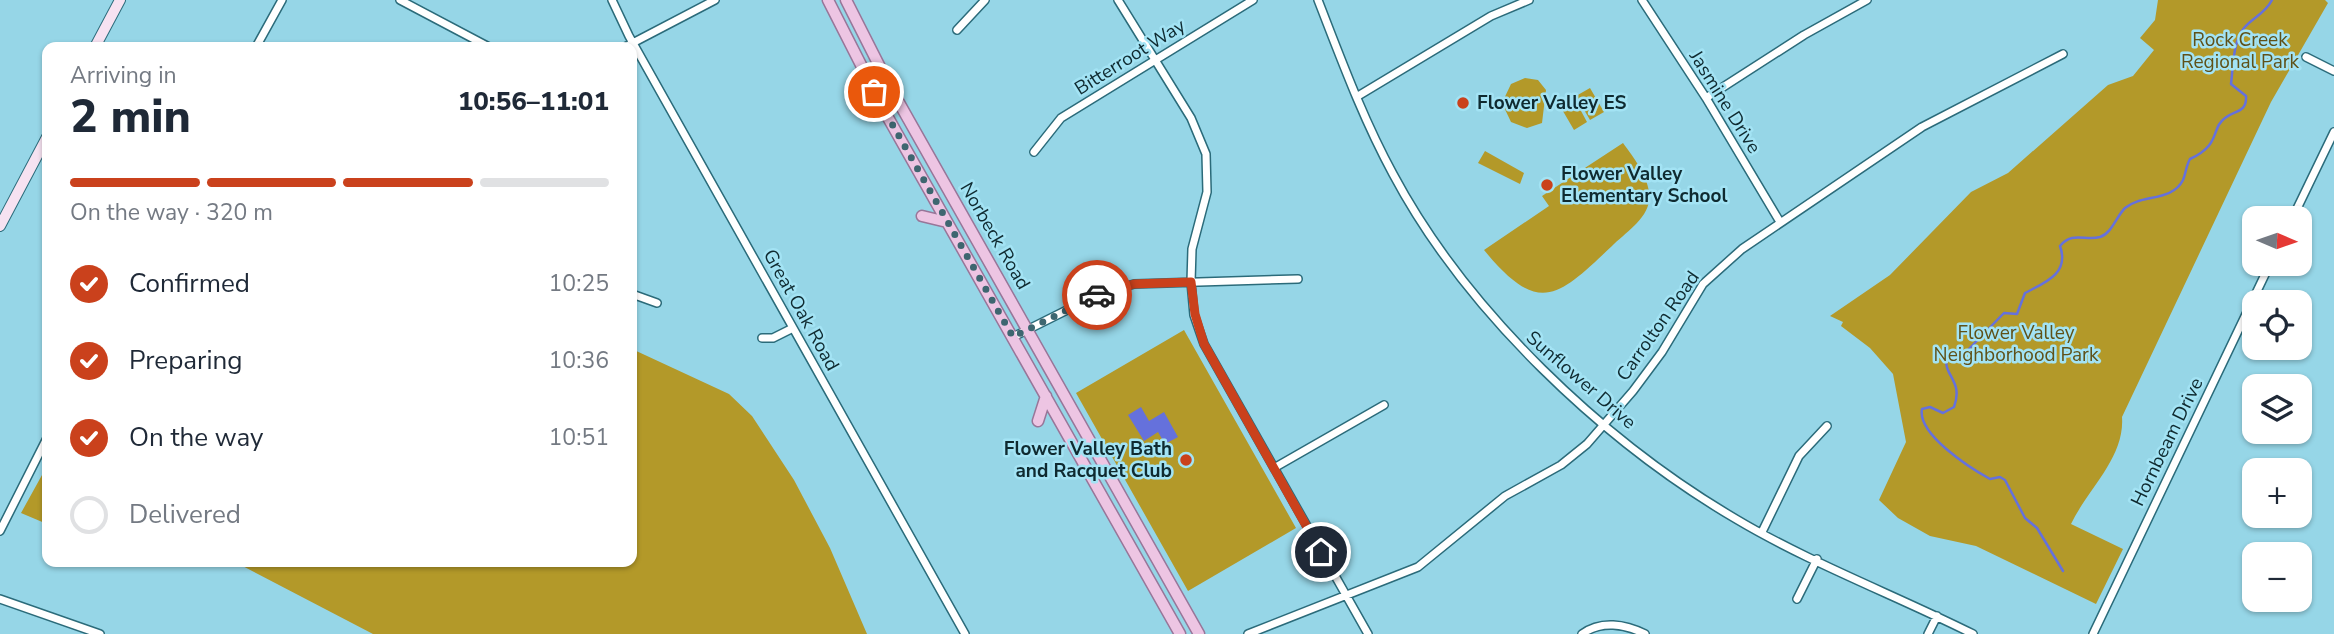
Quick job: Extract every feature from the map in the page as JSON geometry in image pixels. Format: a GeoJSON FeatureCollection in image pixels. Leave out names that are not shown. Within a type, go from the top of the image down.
{"type":"FeatureCollection","features":[{"type":"Feature","properties":{"kind":"main road"},"geometry":{"type":"LineString","coordinates":[[98,42],[120,0]]}},
{"type":"Feature","properties":{"kind":"main road","name":"Norbeck Road"},"geometry":{"type":"LineString","coordinates":[[828,0],[886,114],[1180,634]]}},
{"type":"Feature","properties":{"kind":"main road","name":"Norbeck Road"},"geometry":{"type":"LineString","coordinates":[[846,0],[896,97],[1199,634]]}},
{"type":"Feature","properties":{"kind":"main road"},"geometry":{"type":"LineString","coordinates":[[0,226],[42,146]]}},
{"type":"Feature","properties":{"kind":"main road"},"geometry":{"type":"LineString","coordinates":[[922,216],[947,222]]}},
{"type":"Feature","properties":{"kind":"main road"},"geometry":{"type":"LineString","coordinates":[[1038,421],[1046,396]]}},
{"type":"Feature","properties":{"kind":"street"},"geometry":{"type":"LineString","coordinates":[[259,42],[282,0]]}},
{"type":"Feature","properties":{"kind":"street"},"geometry":{"type":"LineString","coordinates":[[400,0],[480,42]]}},
{"type":"Feature","properties":{"kind":"street","name":"Great Oak Road"},"geometry":{"type":"LineString","coordinates":[[612,0],[634,42]]}},
{"type":"Feature","properties":{"kind":"street"},"geometry":{"type":"LineString","coordinates":[[634,42],[715,0]]}},
{"type":"Feature","properties":{"kind":"street"},"geometry":{"type":"LineString","coordinates":[[957,30],[985,0]]}},
{"type":"Feature","properties":{"kind":"street"},"geometry":{"type":"LineString","coordinates":[[1118,0],[1191,118],[1206,154],[1205,210],[1192,249],[1191,282],[1195,314],[1204,344],[1368,634]]}},
{"type":"Feature","properties":{"kind":"street","name":"Bitterroot Way"},"geometry":{"type":"LineString","coordinates":[[1034,152],[1061,118],[1253,0]]}},
{"type":"Feature","properties":{"kind":"street","name":"Sunflower Drive"},"geometry":{"type":"LineString","coordinates":[[1318,0],[1394,176],[1473,294],[1531,359],[1604,422],[1705,499],[1762,532],[1973,634]]}},
{"type":"Feature","properties":{"kind":"street"},"geometry":{"type":"LineString","coordinates":[[1358,96],[1491,16],[1529,0]]}},
{"type":"Feature","properties":{"kind":"street","name":"Jasmine Drive"},"geometry":{"type":"LineString","coordinates":[[1642,0],[1706,98],[1780,222]]}},
{"type":"Feature","properties":{"kind":"street"},"geometry":{"type":"LineString","coordinates":[[1706,98],[1804,35],[1867,0]]}},
{"type":"Feature","properties":{"kind":"street","name":"Great Oak Road"},"geometry":{"type":"LineString","coordinates":[[637,47],[965,634]]}},
{"type":"Feature","properties":{"kind":"street","name":"Carrolton Road"},"geometry":{"type":"LineString","coordinates":[[1248,634],[1418,567],[1505,496],[1575,455],[1662,352],[1703,284],[1742,249],[1923,127],[2063,54]]}},
{"type":"Feature","properties":{"kind":"street"},"geometry":{"type":"LineString","coordinates":[[2306,57],[2334,71]]}},
{"type":"Feature","properties":{"kind":"street"},"geometry":{"type":"LineString","coordinates":[[2298,206],[2334,132]]}},
{"type":"Feature","properties":{"kind":"street","name":"Hornbeam Drive"},"geometry":{"type":"LineString","coordinates":[[2093,634],[2264,276]]}},
{"type":"Feature","properties":{"kind":"street"},"geometry":{"type":"LineString","coordinates":[[1013,337],[1097,295],[1134,284],[1298,279]]}},
{"type":"Feature","properties":{"kind":"street"},"geometry":{"type":"LineString","coordinates":[[637,296],[657,303]]}},
{"type":"Feature","properties":{"kind":"street"},"geometry":{"type":"LineString","coordinates":[[762,338],[774,338],[793,328]]}},
{"type":"Feature","properties":{"kind":"street"},"geometry":{"type":"LineString","coordinates":[[1273,468],[1384,405]]}},
{"type":"Feature","properties":{"kind":"street"},"geometry":{"type":"LineString","coordinates":[[1762,532],[1799,456],[1828,426]]}},
{"type":"Feature","properties":{"kind":"street"},"geometry":{"type":"LineString","coordinates":[[0,531],[42,448]]}},
{"type":"Feature","properties":{"kind":"street"},"geometry":{"type":"LineString","coordinates":[[1797,599],[1817,559]]}},
{"type":"Feature","properties":{"kind":"street"},"geometry":{"type":"LineString","coordinates":[[0,599],[100,634]]}},
{"type":"Feature","properties":{"kind":"street"},"geometry":{"type":"LineString","coordinates":[[1928,634],[1937,616]]}},
{"type":"Feature","properties":{"kind":"street"},"geometry":{"type":"LineString","coordinates":[[1582,634],[1590,628],[1604,625],[1627,625],[1645,634]]}},
{"type":"Feature","properties":{"kind":"green space","name":"Flower Valley Neighborhood Park"},"geometry":{"type":"Polygon","coordinates":[[[2158,0],[2325,0],[2328,3],[2271,102],[2122,417],[2118,446],[2071,524],[2123,549],[2096,604],[1976,546],[1930,536],[1898,518],[1879,500],[1906,442],[1893,374],[1870,348],[1841,326],[1843,322],[1830,316],[1890,275],[1971,192],[2008,173],[2108,85],[2133,76],[2154,50],[2140,38],[2155,20],[2158,0]]]}},
{"type":"Feature","properties":{"kind":"green space"},"geometry":{"type":"Polygon","coordinates":[[[1525,78],[1538,80],[1546,90],[1542,123],[1527,128],[1511,122],[1502,103],[1511,84],[1525,78]]]}},
{"type":"Feature","properties":{"kind":"green space"},"geometry":{"type":"Polygon","coordinates":[[[1590,88],[1604,112],[1590,120],[1576,96],[1590,88]]]}},
{"type":"Feature","properties":{"kind":"green space"},"geometry":{"type":"Polygon","coordinates":[[[1574,98],[1587,122],[1574,130],[1560,106],[1574,98]]]}},
{"type":"Feature","properties":{"kind":"green space"},"geometry":{"type":"Polygon","coordinates":[[[1623,143],[1641,170],[1649,193],[1647,208],[1634,226],[1577,278],[1548,292],[1534,292],[1503,271],[1484,250],[1549,206],[1542,196],[1623,143]]]}},
{"type":"Feature","properties":{"kind":"green space"},"geometry":{"type":"Polygon","coordinates":[[[1485,151],[1524,173],[1520,184],[1478,163],[1485,151]]]}},
{"type":"Feature","properties":{"kind":"green space","name":"Flower Valley Bath and Racquet Club"},"geometry":{"type":"Polygon","coordinates":[[[1184,330],[1296,528],[1188,591],[1076,393],[1184,330]]]}},
{"type":"Feature","properties":{"kind":"green space"},"geometry":{"type":"Polygon","coordinates":[[[637,351],[729,394],[752,416],[794,480],[830,548],[867,634],[373,634],[245,567],[637,567],[637,351]]]}},
{"type":"Feature","properties":{"kind":"green space"},"geometry":{"type":"Polygon","coordinates":[[[42,475],[42,522],[21,513],[42,475]]]}},
{"type":"Feature","properties":{"kind":"water"},"geometry":{"type":"Polygon","coordinates":[[[1141,407],[1149,421],[1164,412],[1178,437],[1165,444],[1158,432],[1144,441],[1128,415],[1141,407]]]}},
{"type":"Feature","properties":{"kind":"waterway"},"geometry":{"type":"LineString","coordinates":[[2063,571],[2037,528],[2025,518],[2005,480],[2000,477],[1990,479],[1947,449],[1928,429],[1922,409],[1930,407],[1943,413],[1954,407],[1956,390],[1947,369],[1947,357],[1966,352],[2004,313],[2017,314],[2025,293],[2047,281],[2058,271],[2062,256],[2060,246],[2065,241],[2100,237],[2108,232],[2125,208],[2139,201],[2172,192],[2178,187],[2190,159],[2207,148],[2221,122],[2245,105],[2246,96],[2231,84],[2236,47],[2240,33],[2272,0]]}},
{"type":"Feature","properties":{"kind":"way so far"},"geometry":{"type":"LineString","coordinates":[[874,92],[1013,337],[1097,295]]}},
{"type":"Feature","properties":{"kind":"place","name":"Flower Valley ES"},"geometry":{"type":"Point","coordinates":[1463,103]}},
{"type":"Feature","properties":{"kind":"place","name":"Flower Valley Elementary School"},"geometry":{"type":"Point","coordinates":[1547,185]}},
{"type":"Feature","properties":{"kind":"place","name":"Flower Valley Bath and Racquet Club"},"geometry":{"type":"Point","coordinates":[1186,460]}},
{"type":"Feature","properties":{"kind":"route"},"geometry":{"type":"LineString","coordinates":[[1097,295],[1134,284],[1191,282],[1195,314],[1204,344],[1321,552]]}},
{"type":"Feature","properties":{"kind":"park label","name":"Rock Creek Regional Park"},"geometry":{"type":"Point","coordinates":[2240,51]}}]}
